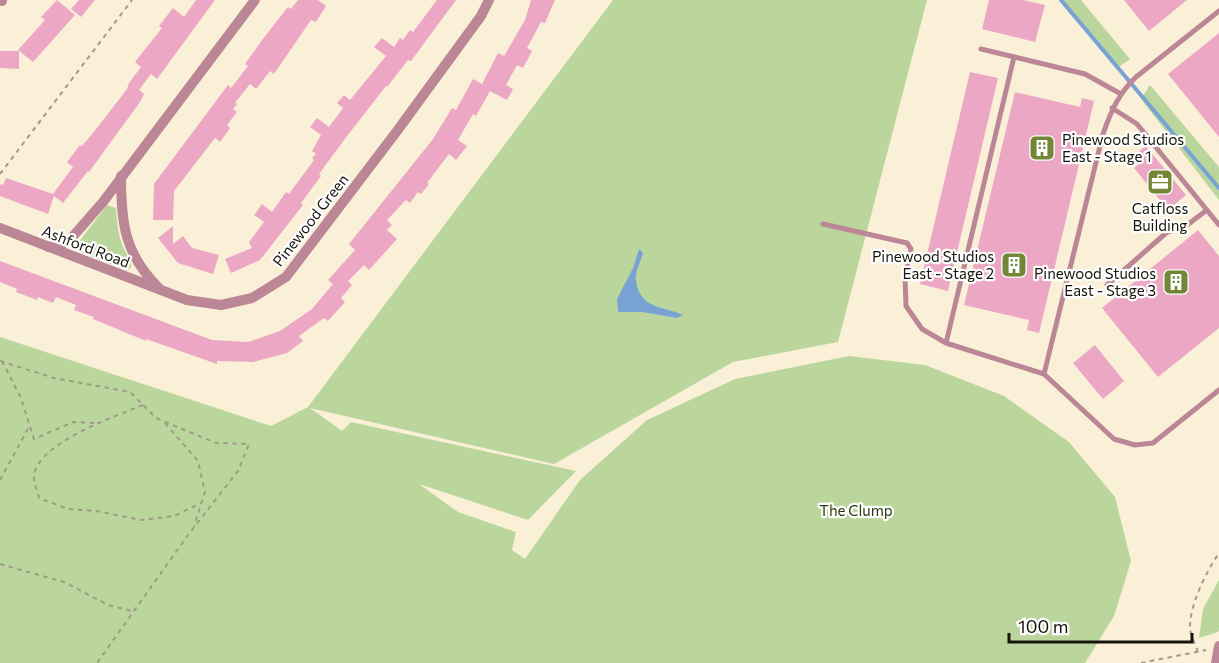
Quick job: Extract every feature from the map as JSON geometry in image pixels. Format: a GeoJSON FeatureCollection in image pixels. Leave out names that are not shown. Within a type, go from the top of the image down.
{"type":"FeatureCollection","features":[{"type":"Feature","properties":{"kind":"street"},"geometry":{"type":"LineString","coordinates":[[47,247],[60,245],[74,236],[103,202],[255,0]]}},
{"type":"Feature","properties":{"kind":"street","name":"Pinewood Green"},"geometry":{"type":"LineString","coordinates":[[121,176],[123,230],[130,247],[148,277],[162,290],[187,300],[221,305],[252,298],[286,277],[397,131],[481,16],[489,0]]}},
{"type":"Feature","properties":{"kind":"street","name":"Ashford Road"},"geometry":{"type":"LineString","coordinates":[[0,228],[162,290]]}},
{"type":"Feature","properties":{"kind":"street"},"geometry":{"type":"LineString","coordinates":[[1216,663],[1219,647]]}},
{"type":"Feature","properties":{"kind":"lane"},"geometry":{"type":"LineString","coordinates":[[1044,374],[1103,134],[1112,108],[1136,77],[1219,11]]}},
{"type":"Feature","properties":{"kind":"lane"},"geometry":{"type":"LineString","coordinates":[[981,50],[1085,74],[1121,94]]}},
{"type":"Feature","properties":{"kind":"lane"},"geometry":{"type":"LineString","coordinates":[[945,343],[1014,57]]}},
{"type":"Feature","properties":{"kind":"lane"},"geometry":{"type":"LineString","coordinates":[[1112,108],[1137,124],[1219,225]]}},
{"type":"Feature","properties":{"kind":"lane"},"geometry":{"type":"LineString","coordinates":[[1107,285],[1166,233],[1187,225],[1207,210]]}},
{"type":"Feature","properties":{"kind":"lane"},"geometry":{"type":"LineString","coordinates":[[823,224],[907,243],[911,249],[905,277],[906,306],[922,329],[945,343],[1044,374],[1114,439],[1135,445],[1153,443],[1219,390]]}},
{"type":"Feature","properties":{"kind":"path"},"geometry":{"type":"LineString","coordinates":[[0,174],[132,0]]}},
{"type":"Feature","properties":{"kind":"path"},"geometry":{"type":"LineString","coordinates":[[1,361],[54,378],[130,392],[156,418],[216,443],[249,444],[238,471],[97,663]]}},
{"type":"Feature","properties":{"kind":"path"},"geometry":{"type":"LineString","coordinates":[[1,361],[21,398],[34,439],[73,422],[100,423]]}},
{"type":"Feature","properties":{"kind":"path"},"geometry":{"type":"LineString","coordinates":[[143,405],[76,433],[41,459],[33,477],[39,498],[68,509],[96,510],[141,520],[174,516],[201,503]]}},
{"type":"Feature","properties":{"kind":"path"},"geometry":{"type":"LineString","coordinates":[[163,421],[198,461],[205,492],[194,528]]}},
{"type":"Feature","properties":{"kind":"path"},"geometry":{"type":"LineString","coordinates":[[0,480],[30,425]]}},
{"type":"Feature","properties":{"kind":"path"},"geometry":{"type":"LineString","coordinates":[[1198,652],[1190,631],[1191,615],[1196,599],[1219,553]]}},
{"type":"Feature","properties":{"kind":"path"},"geometry":{"type":"LineString","coordinates":[[0,564],[64,582],[108,605],[134,612]]}},
{"type":"Feature","properties":{"kind":"path"},"geometry":{"type":"LineString","coordinates":[[1141,663],[1219,647]]}},
{"type":"Feature","properties":{"kind":"green space","name":"The Clump"},"geometry":{"type":"Polygon","coordinates":[[[613,0],[927,0],[838,342],[733,362],[554,464],[310,408],[342,431],[351,422],[576,471],[528,520],[419,484],[458,512],[516,532],[512,550],[525,559],[580,480],[647,420],[735,379],[849,356],[925,365],[1004,396],[1069,442],[1115,497],[1131,561],[1114,616],[1085,663],[0,663],[0,337],[271,426],[308,407],[613,0]]]}},
{"type":"Feature","properties":{"kind":"green space"},"geometry":{"type":"Polygon","coordinates":[[[1061,0],[1081,0],[1130,59],[1116,69],[1061,0]]]}},
{"type":"Feature","properties":{"kind":"green space"},"geometry":{"type":"Polygon","coordinates":[[[1150,85],[1219,167],[1219,200],[1141,99],[1150,85]]]}},
{"type":"Feature","properties":{"kind":"green space"},"geometry":{"type":"Polygon","coordinates":[[[107,205],[116,208],[121,240],[131,263],[131,268],[126,270],[77,251],[75,247],[107,205]]]}},
{"type":"Feature","properties":{"kind":"green space"},"geometry":{"type":"Polygon","coordinates":[[[1219,580],[1219,630],[1199,638],[1203,609],[1219,580]]]}},
{"type":"Feature","properties":{"kind":"water"},"geometry":{"type":"Polygon","coordinates":[[[639,249],[643,253],[636,278],[642,297],[647,302],[683,315],[677,318],[642,312],[618,312],[617,299],[633,268],[639,249]]]}},
{"type":"Feature","properties":{"kind":"building"},"geometry":{"type":"Polygon","coordinates":[[[57,0],[75,15],[33,62],[18,50],[45,20],[41,17],[57,0]]]}},
{"type":"Feature","properties":{"kind":"building"},"geometry":{"type":"Polygon","coordinates":[[[79,0],[95,0],[81,17],[71,9],[79,0]]]}},
{"type":"Feature","properties":{"kind":"building"},"geometry":{"type":"Polygon","coordinates":[[[196,0],[215,0],[157,79],[151,74],[139,90],[144,94],[140,102],[89,172],[63,203],[54,196],[48,214],[0,196],[0,184],[3,185],[6,178],[53,194],[73,167],[67,162],[97,128],[141,67],[135,62],[162,28],[159,26],[173,8],[184,17],[196,0]]]}},
{"type":"Feature","properties":{"kind":"building"},"geometry":{"type":"Polygon","coordinates":[[[298,0],[318,0],[326,6],[316,22],[311,20],[274,74],[270,71],[256,89],[250,84],[235,103],[237,104],[233,109],[237,112],[227,125],[230,128],[220,142],[215,138],[174,191],[173,220],[153,220],[154,184],[228,85],[231,88],[248,66],[245,64],[262,40],[288,7],[291,9],[298,0]]]}},
{"type":"Feature","properties":{"kind":"building"},"geometry":{"type":"Polygon","coordinates":[[[437,0],[456,0],[411,61],[408,60],[344,140],[319,174],[321,176],[301,203],[303,205],[260,260],[231,273],[225,259],[252,248],[249,242],[264,222],[254,215],[262,204],[272,212],[286,192],[289,194],[314,160],[312,158],[316,154],[312,151],[321,135],[310,127],[317,118],[329,127],[343,108],[337,103],[344,95],[350,100],[386,56],[374,47],[382,38],[394,47],[410,30],[413,32],[437,0]]]}},
{"type":"Feature","properties":{"kind":"building"},"geometry":{"type":"Polygon","coordinates":[[[531,0],[555,0],[545,23],[541,22],[527,48],[532,51],[523,68],[517,65],[506,85],[513,89],[507,100],[490,91],[476,116],[473,114],[458,140],[467,146],[456,160],[449,154],[421,194],[418,192],[410,203],[406,200],[387,220],[392,225],[387,230],[397,239],[369,270],[364,265],[348,281],[352,285],[341,298],[345,302],[328,321],[324,318],[299,336],[303,341],[287,353],[253,362],[217,361],[217,364],[146,339],[146,341],[93,319],[94,317],[74,310],[76,305],[56,297],[53,303],[38,297],[37,300],[16,292],[17,289],[0,282],[0,261],[212,340],[248,342],[280,331],[312,309],[333,284],[328,280],[355,250],[349,244],[433,139],[452,108],[456,110],[473,79],[482,84],[498,53],[504,56],[525,20],[531,0]]]}},
{"type":"Feature","properties":{"kind":"building"},"geometry":{"type":"Polygon","coordinates":[[[989,0],[1023,0],[1045,5],[1035,42],[982,29],[989,0]]]}},
{"type":"Feature","properties":{"kind":"building"},"geometry":{"type":"Polygon","coordinates":[[[1124,0],[1187,0],[1149,31],[1124,0]]]}},
{"type":"Feature","properties":{"kind":"building"},"geometry":{"type":"Polygon","coordinates":[[[1219,33],[1219,137],[1168,74],[1219,33]]]}},
{"type":"Feature","properties":{"kind":"building"},"geometry":{"type":"Polygon","coordinates":[[[0,51],[19,51],[19,69],[0,68],[0,51]]]}},
{"type":"Feature","properties":{"kind":"building"},"geometry":{"type":"Polygon","coordinates":[[[970,72],[998,78],[948,291],[920,284],[970,72]]]}},
{"type":"Feature","properties":{"kind":"building"},"geometry":{"type":"Polygon","coordinates":[[[1015,92],[1080,107],[1082,98],[1094,101],[1039,333],[1027,330],[1029,320],[964,305],[1015,92]]]}},
{"type":"Feature","properties":{"kind":"building","name":"Catfloss Building"},"geometry":{"type":"Polygon","coordinates":[[[1146,146],[1186,195],[1168,210],[1134,168],[1143,160],[1137,153],[1146,146]]]}},
{"type":"Feature","properties":{"kind":"building"},"geometry":{"type":"Polygon","coordinates":[[[173,226],[173,244],[183,236],[192,248],[219,255],[213,274],[178,263],[158,238],[173,226]]]}},
{"type":"Feature","properties":{"kind":"building","name":"Pinewood Studios East - Stage 3"},"geometry":{"type":"Polygon","coordinates":[[[1198,230],[1219,256],[1219,328],[1158,377],[1102,308],[1198,230]]]}},
{"type":"Feature","properties":{"kind":"building"},"geometry":{"type":"Polygon","coordinates":[[[1095,345],[1124,381],[1103,399],[1073,363],[1095,345]]]}},
{"type":"Feature","properties":{"kind":"waterway"},"geometry":{"type":"LineString","coordinates":[[1061,0],[1219,188]]}},
{"type":"Feature","properties":{"kind":"place","name":"Pinewood Studios East - Stage 1"},"geometry":{"type":"Point","coordinates":[1042,148]}},
{"type":"Feature","properties":{"kind":"place","name":"Catfloss Building"},"geometry":{"type":"Point","coordinates":[1160,182]}},
{"type":"Feature","properties":{"kind":"place","name":"Pinewood Studios East - Stage 2"},"geometry":{"type":"Point","coordinates":[1014,265]}},
{"type":"Feature","properties":{"kind":"place","name":"Pinewood Studios East - Stage 3"},"geometry":{"type":"Point","coordinates":[1176,282]}}]}
